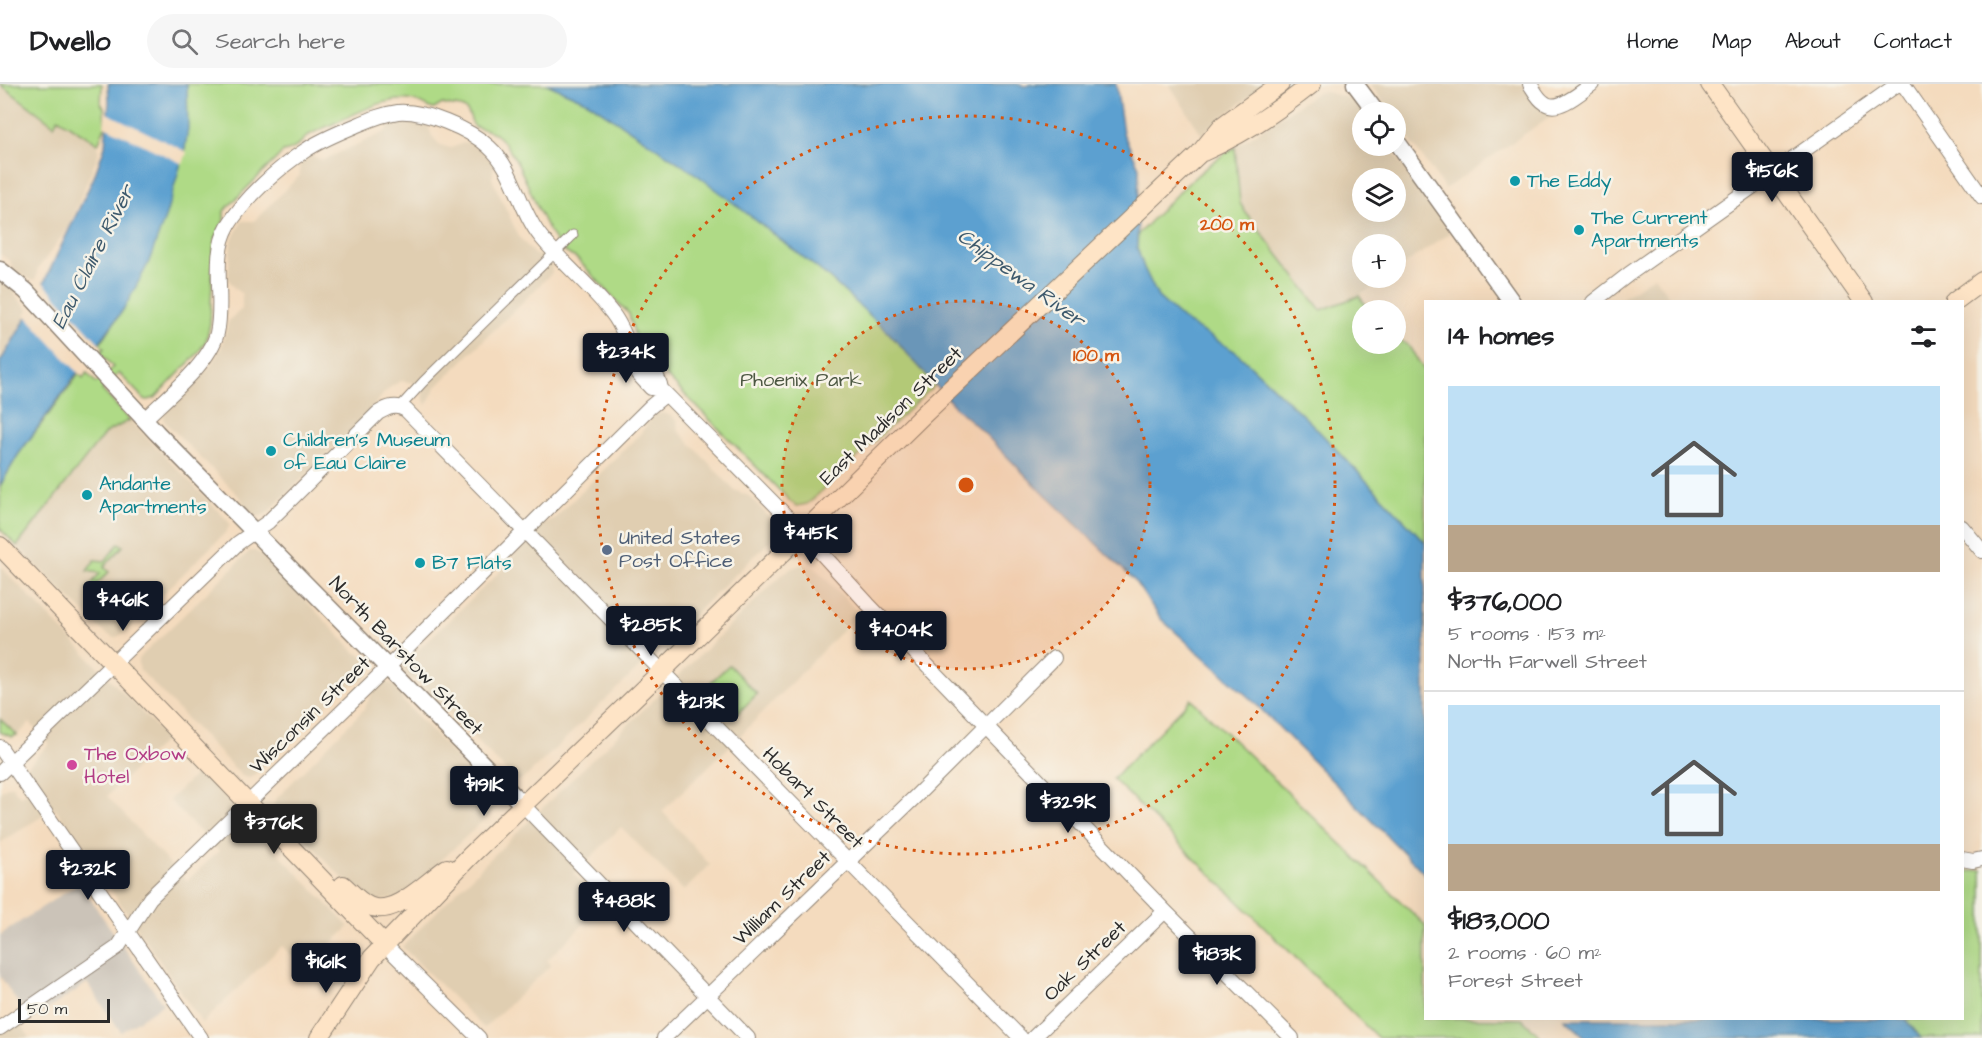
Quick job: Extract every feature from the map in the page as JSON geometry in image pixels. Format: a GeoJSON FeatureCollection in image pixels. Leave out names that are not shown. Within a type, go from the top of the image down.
{"type":"FeatureCollection","features":[{"type":"Feature","properties":{"kind":"main road"},"geometry":{"type":"LineString","coordinates":[[1199,154],[1222,126],[1280,84]]}},
{"type":"Feature","properties":{"kind":"main road"},"geometry":{"type":"LineString","coordinates":[[1199,154],[1259,123],[1312,84]]}},
{"type":"Feature","properties":{"kind":"main road"},"geometry":{"type":"LineString","coordinates":[[1710,84],[1863,300]]}},
{"type":"Feature","properties":{"kind":"main road","name":"East Madison Street"},"geometry":{"type":"LineString","coordinates":[[319,1038],[363,970],[384,944],[470,856],[923,415],[1199,154]]}},
{"type":"Feature","properties":{"kind":"main road"},"geometry":{"type":"LineString","coordinates":[[1957,300],[1981,284]]}},
{"type":"Feature","properties":{"kind":"main road"},"geometry":{"type":"LineString","coordinates":[[0,546],[384,944]]}},
{"type":"Feature","properties":{"kind":"main road"},"geometry":{"type":"LineString","coordinates":[[325,882],[334,880],[367,906],[390,908],[403,902],[446,869],[470,856]]}},
{"type":"Feature","properties":{"kind":"main road","name":"East Madison Street"},"geometry":{"type":"LineString","coordinates":[[333,1038],[363,970]]}},
{"type":"Feature","properties":{"kind":"street"},"geometry":{"type":"LineString","coordinates":[[1355,84],[1368,102]]}},
{"type":"Feature","properties":{"kind":"street"},"geometry":{"type":"LineString","coordinates":[[1530,84],[1539,97],[1550,105],[1564,102],[1592,84]]}},
{"type":"Feature","properties":{"kind":"street"},"geometry":{"type":"LineString","coordinates":[[1596,300],[1898,84]]}},
{"type":"Feature","properties":{"kind":"street"},"geometry":{"type":"LineString","coordinates":[[1903,84],[1982,197]]}},
{"type":"Feature","properties":{"kind":"street"},"geometry":{"type":"LineString","coordinates":[[145,419],[197,367],[213,345],[218,323],[221,243],[240,209],[284,167],[306,149],[386,114],[412,113],[452,125],[483,141],[499,157],[526,216],[536,232],[612,313],[631,349],[628,358],[638,374],[651,388],[664,391],[1165,911],[1292,1038]]}},
{"type":"Feature","properties":{"kind":"street"},"geometry":{"type":"LineString","coordinates":[[1406,154],[1511,300]]}},
{"type":"Feature","properties":{"kind":"street"},"geometry":{"type":"LineString","coordinates":[[0,773],[238,543],[268,522],[378,413],[387,408],[400,407],[573,235]]}},
{"type":"Feature","properties":{"kind":"street","name":"North Barstow Street"},"geometry":{"type":"LineString","coordinates":[[0,270],[26,291],[145,419],[748,1038]]}},
{"type":"Feature","properties":{"kind":"street","name":"Wisconsin Street"},"geometry":{"type":"LineString","coordinates":[[0,1028],[118,948],[150,898],[387,668],[664,391]]}},
{"type":"Feature","properties":{"kind":"street","name":"Hobart Street"},"geometry":{"type":"LineString","coordinates":[[400,407],[1021,1038]]}},
{"type":"Feature","properties":{"kind":"street"},"geometry":{"type":"LineString","coordinates":[[1964,529],[1982,551]]}},
{"type":"Feature","properties":{"kind":"street","name":"William Street"},"geometry":{"type":"LineString","coordinates":[[664,1038],[1054,658]]}},
{"type":"Feature","properties":{"kind":"street"},"geometry":{"type":"LineString","coordinates":[[0,747],[201,1038]]}},
{"type":"Feature","properties":{"kind":"street","name":"Oak Street"},"geometry":{"type":"LineString","coordinates":[[1034,1038],[1165,911]]}},
{"type":"Feature","properties":{"kind":"street"},"geometry":{"type":"LineString","coordinates":[[384,944],[479,1038]]}},
{"type":"Feature","properties":{"kind":"shaded area"},"geometry":{"type":"Polygon","coordinates":[[[1169,84],[1266,84],[1202,135],[1169,84]]]}},
{"type":"Feature","properties":{"kind":"shaded area"},"geometry":{"type":"Polygon","coordinates":[[[1370,84],[1524,84],[1547,110],[1555,113],[1445,189],[1406,134],[1406,102],[1384,102],[1370,84]]]}},
{"type":"Feature","properties":{"kind":"shaded area"},"geometry":{"type":"Polygon","coordinates":[[[0,85],[54,124],[57,117],[98,144],[98,155],[68,228],[37,270],[34,281],[20,274],[12,267],[10,261],[0,254],[0,85]]]}},
{"type":"Feature","properties":{"kind":"shaded area"},"geometry":{"type":"Polygon","coordinates":[[[1325,92],[1346,97],[1352,102],[1352,156],[1396,156],[1404,168],[1352,168],[1352,222],[1406,222],[1406,170],[1450,233],[1406,263],[1406,234],[1352,234],[1352,288],[1371,288],[1359,296],[1321,310],[1240,203],[1235,147],[1317,93],[1325,92]]]}},
{"type":"Feature","properties":{"kind":"shaded area"},"geometry":{"type":"Polygon","coordinates":[[[405,121],[428,125],[432,136],[440,145],[451,148],[466,142],[478,147],[489,158],[494,164],[492,179],[519,237],[535,255],[544,255],[551,262],[552,273],[436,387],[426,406],[422,392],[414,383],[401,381],[392,386],[368,414],[266,514],[255,518],[245,508],[241,498],[164,421],[164,413],[210,367],[221,348],[229,320],[242,309],[242,294],[228,279],[231,241],[242,221],[254,221],[300,175],[299,163],[311,156],[323,160],[385,132],[392,122],[405,121]]]}},
{"type":"Feature","properties":{"kind":"shaded area"},"geometry":{"type":"Polygon","coordinates":[[[1654,276],[1671,300],[1619,300],[1654,276]]]}},
{"type":"Feature","properties":{"kind":"shaded area"},"geometry":{"type":"Polygon","coordinates":[[[0,278],[14,289],[16,296],[30,312],[0,362],[0,278]]]}},
{"type":"Feature","properties":{"kind":"shaded area"},"geometry":{"type":"Polygon","coordinates":[[[662,413],[677,421],[678,430],[734,490],[749,496],[772,520],[775,528],[772,539],[528,775],[519,781],[515,780],[421,683],[407,677],[402,667],[407,658],[510,562],[517,550],[544,523],[555,518],[640,434],[655,414],[662,413]]]}},
{"type":"Feature","properties":{"kind":"shaded area"},"geometry":{"type":"Polygon","coordinates":[[[130,420],[230,525],[225,533],[121,635],[114,638],[104,632],[17,546],[105,433],[130,420]]]}},
{"type":"Feature","properties":{"kind":"shaded area"},"geometry":{"type":"Polygon","coordinates":[[[250,551],[261,554],[355,652],[367,658],[372,668],[366,678],[343,689],[249,778],[242,776],[140,670],[138,659],[250,551]]]}},
{"type":"Feature","properties":{"kind":"shaded area"},"geometry":{"type":"Polygon","coordinates":[[[803,564],[815,568],[859,613],[732,744],[662,811],[710,865],[684,891],[621,827],[574,874],[603,905],[547,960],[551,965],[484,1028],[402,947],[782,575],[803,564]]]}},
{"type":"Feature","properties":{"kind":"shaded area"},"geometry":{"type":"Polygon","coordinates":[[[0,566],[167,738],[107,796],[166,860],[187,881],[219,851],[169,800],[199,771],[349,927],[305,969],[282,946],[202,1023],[55,808],[0,843],[0,791],[11,785],[20,796],[38,784],[28,766],[49,744],[30,723],[17,735],[0,719],[0,566]]]}},
{"type":"Feature","properties":{"kind":"shaded area"},"geometry":{"type":"Polygon","coordinates":[[[390,683],[396,687],[404,702],[498,801],[496,808],[404,896],[375,902],[351,887],[273,805],[277,798],[365,708],[374,688],[390,683]]]}},
{"type":"Feature","properties":{"kind":"shaded area"},"geometry":{"type":"Polygon","coordinates":[[[79,883],[163,1004],[121,1032],[87,983],[30,1021],[0,976],[0,935],[79,883]]]}},
{"type":"Feature","properties":{"kind":"shaded area"},"geometry":{"type":"Polygon","coordinates":[[[16,1017],[30,1038],[0,1038],[0,1028],[16,1017]]]}},
{"type":"Feature","properties":{"kind":"green space"},"geometry":{"type":"Polygon","coordinates":[[[0,84],[102,84],[101,103],[104,108],[105,127],[98,144],[58,118],[54,125],[0,84]]]}},
{"type":"Feature","properties":{"kind":"green space","name":"Phoenix Park"},"geometry":{"type":"Polygon","coordinates":[[[187,84],[547,84],[588,102],[740,206],[826,275],[889,332],[936,384],[812,500],[807,504],[797,506],[645,354],[635,336],[629,314],[553,237],[517,163],[507,146],[495,134],[473,126],[468,113],[462,108],[442,104],[434,109],[413,101],[389,101],[370,107],[315,132],[296,147],[283,152],[224,211],[224,220],[214,243],[210,324],[206,341],[198,353],[155,398],[144,399],[119,373],[102,390],[130,420],[105,433],[17,546],[0,529],[0,486],[18,455],[79,374],[83,378],[87,373],[96,383],[113,367],[100,353],[104,348],[100,344],[125,307],[185,149],[187,84]]]}},
{"type":"Feature","properties":{"kind":"green space"},"geometry":{"type":"Polygon","coordinates":[[[1235,147],[1240,203],[1321,310],[1359,296],[1362,300],[1352,300],[1352,354],[1406,354],[1406,344],[1424,369],[1424,541],[1312,424],[1236,352],[1186,322],[1158,297],[1137,248],[1138,234],[1196,176],[1235,147]]]}},
{"type":"Feature","properties":{"kind":"green space"},"geometry":{"type":"Polygon","coordinates":[[[119,543],[123,546],[104,567],[109,572],[89,591],[87,590],[100,573],[87,571],[95,560],[105,561],[119,543]]]}},
{"type":"Feature","properties":{"kind":"green space"},"geometry":{"type":"Polygon","coordinates":[[[729,665],[757,694],[738,713],[709,684],[729,665]]]}},
{"type":"Feature","properties":{"kind":"green space"},"geometry":{"type":"Polygon","coordinates":[[[1191,699],[1424,924],[1424,1020],[1523,1020],[1541,1037],[1378,1038],[1113,779],[1191,699]]]}},
{"type":"Feature","properties":{"kind":"green space"},"geometry":{"type":"Polygon","coordinates":[[[0,719],[17,735],[12,737],[0,732],[0,719]]]}},
{"type":"Feature","properties":{"kind":"green space"},"geometry":{"type":"Polygon","coordinates":[[[1982,870],[1982,1038],[1921,1038],[1906,1020],[1964,1020],[1964,872],[1982,870]]]}},
{"type":"Feature","properties":{"kind":"water","name":"Eau Claire River"},"geometry":{"type":"Polygon","coordinates":[[[108,84],[187,84],[188,128],[185,149],[166,215],[148,264],[125,307],[18,455],[0,486],[0,362],[30,312],[94,177],[105,146],[109,102],[108,84]]]}},
{"type":"Feature","properties":{"kind":"water","name":"Chippewa River"},"geometry":{"type":"Polygon","coordinates":[[[547,84],[1017,84],[1025,86],[1032,84],[1116,84],[1123,133],[1139,167],[1137,248],[1158,297],[1186,322],[1236,352],[1312,424],[1424,541],[1424,873],[1253,701],[1161,619],[1134,580],[956,408],[888,332],[826,275],[700,177],[588,102],[547,84]]]}},
{"type":"Feature","properties":{"kind":"water"},"geometry":{"type":"Polygon","coordinates":[[[1566,1020],[1906,1020],[1921,1038],[1586,1038],[1566,1020]]]}},
{"type":"Feature","properties":{"kind":"pier"},"geometry":{"type":"Polygon","coordinates":[[[105,112],[187,152],[183,164],[104,126],[105,112]]]}},
{"type":"Feature","properties":{"kind":"pier"},"geometry":{"type":"Polygon","coordinates":[[[42,281],[102,346],[81,376],[25,315],[42,281]]]}},
{"type":"Feature","properties":{"kind":"place","name":"The Eddy"},"geometry":{"type":"Point","coordinates":[1515,181]}},
{"type":"Feature","properties":{"kind":"place","name":"The Current Apartments"},"geometry":{"type":"Point","coordinates":[1579,230]}},
{"type":"Feature","properties":{"kind":"place","name":"Children’s Museum of Eau Claire"},"geometry":{"type":"Point","coordinates":[271,451]}},
{"type":"Feature","properties":{"kind":"place","name":"Andante Apartments"},"geometry":{"type":"Point","coordinates":[87,495]}},
{"type":"Feature","properties":{"kind":"place","name":"United States Post Office"},"geometry":{"type":"Point","coordinates":[607,550]}},
{"type":"Feature","properties":{"kind":"place","name":"B7 Flats"},"geometry":{"type":"Point","coordinates":[420,563]}},
{"type":"Feature","properties":{"kind":"place","name":"The Oxbow Hotel"},"geometry":{"type":"Point","coordinates":[72,765]}}]}
